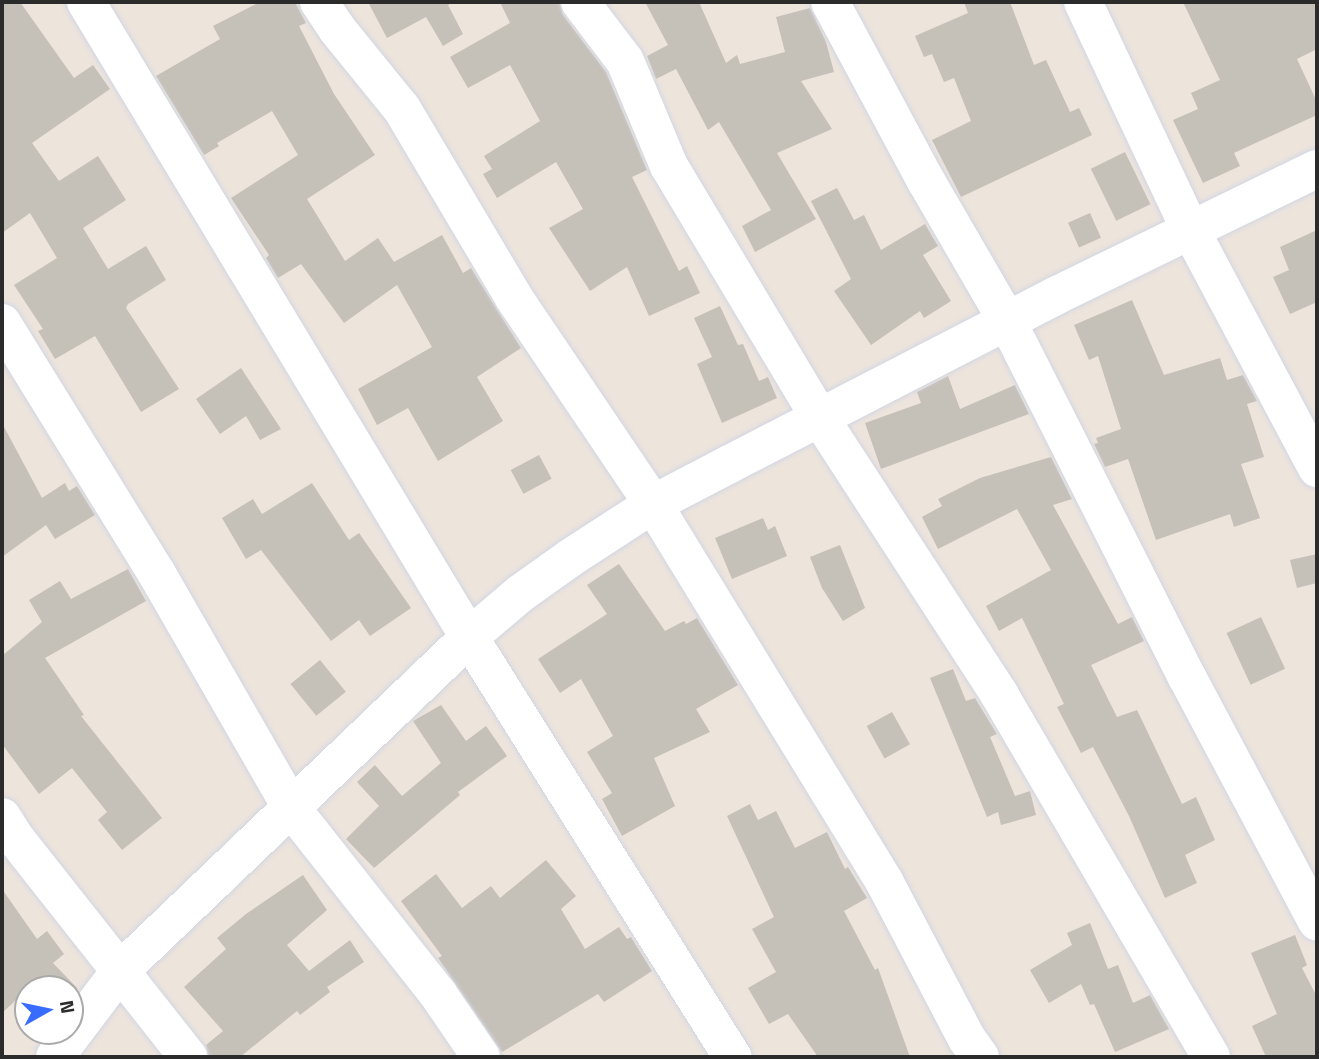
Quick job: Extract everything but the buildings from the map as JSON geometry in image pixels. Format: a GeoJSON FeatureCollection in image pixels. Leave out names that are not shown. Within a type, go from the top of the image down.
{"type":"FeatureCollection","features":[{"type":"Feature","properties":{"kind":"street"},"geometry":{"type":"LineString","coordinates":[[86,2],[468,637],[732,1057]]}},
{"type":"Feature","properties":{"kind":"street"},"geometry":{"type":"LineString","coordinates":[[319,2],[337,29],[402,109],[514,298],[653,504],[884,881],[967,1039],[981,1057]]}},
{"type":"Feature","properties":{"kind":"street"},"geometry":{"type":"LineString","coordinates":[[580,2],[625,61],[669,166],[820,418],[999,694],[1211,1057]]}},
{"type":"Feature","properties":{"kind":"street"},"geometry":{"type":"LineString","coordinates":[[830,2],[926,181],[1007,321],[1193,690],[1317,922]]}},
{"type":"Feature","properties":{"kind":"street"},"geometry":{"type":"LineString","coordinates":[[1083,2],[1190,229],[1317,468]]}},
{"type":"Feature","properties":{"kind":"street"},"geometry":{"type":"LineString","coordinates":[[55,1057],[120,971],[292,809],[468,637],[521,593],[653,504],[1007,321],[1317,169]]}},
{"type":"Feature","properties":{"kind":"street"},"geometry":{"type":"LineString","coordinates":[[2,323],[157,574],[292,809],[438,994],[481,1057]]}},
{"type":"Feature","properties":{"kind":"street"},"geometry":{"type":"LineString","coordinates":[[2,817],[16,839],[188,1057]]}}]}
